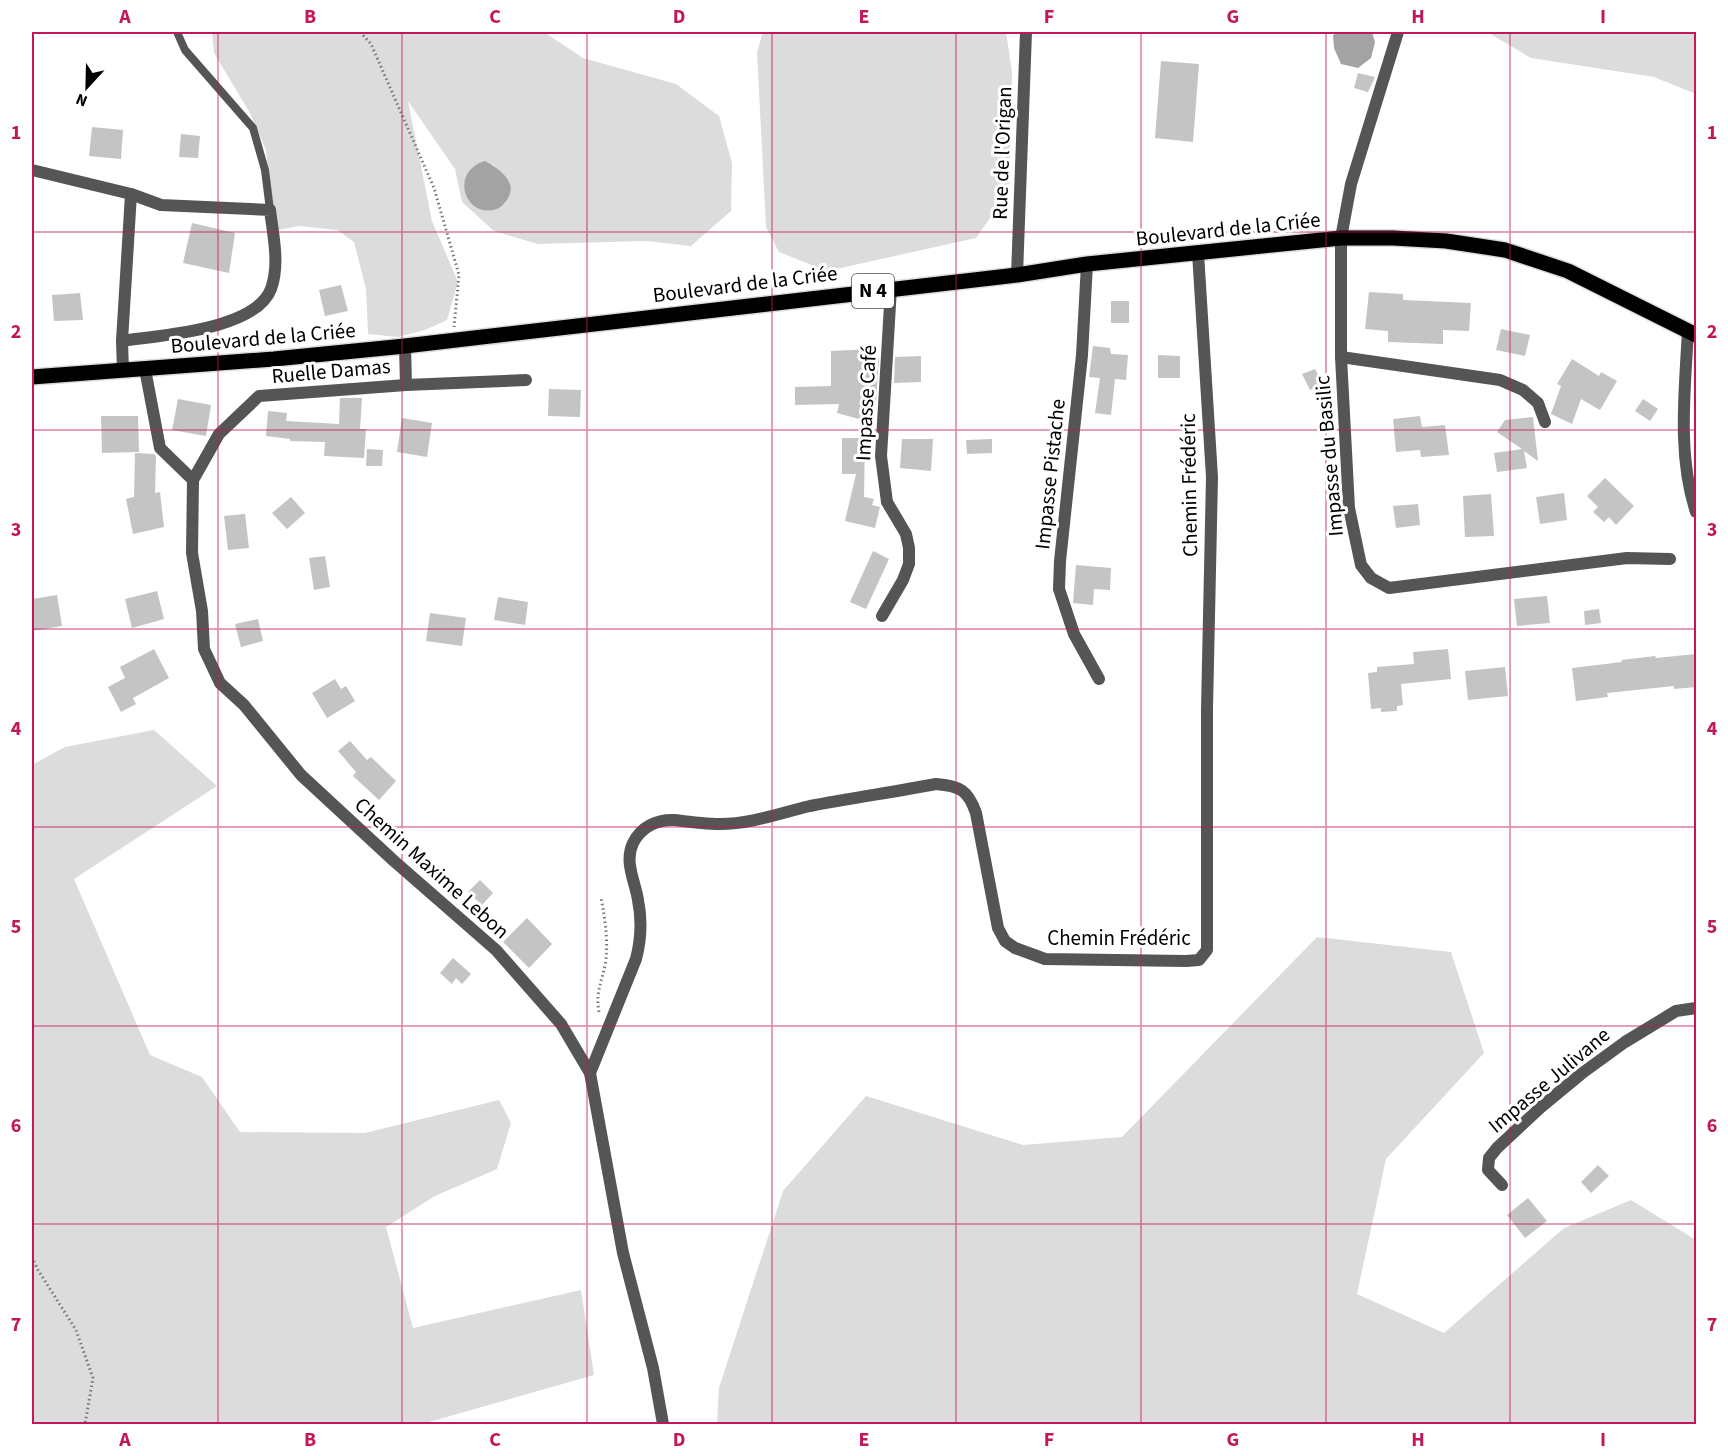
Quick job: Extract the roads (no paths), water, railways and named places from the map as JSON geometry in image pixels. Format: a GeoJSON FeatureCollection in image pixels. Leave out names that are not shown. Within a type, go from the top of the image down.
{"type":"FeatureCollection","features":[{"type":"Feature","properties":{"kind":"main road","name":"Boulevard de la Criée"},"geometry":{"type":"LineString","coordinates":[[32,376],[146,369],[405,346],[1017,275],[1087,264],[1341,238],[1446,241],[1505,250],[1568,271],[1692,332]]}},
{"type":"Feature","properties":{"kind":"street","name":"Rue de l'Origan"},"geometry":{"type":"LineString","coordinates":[[1017,275],[1026,32]]}},
{"type":"Feature","properties":{"kind":"street","name":"Impasse du Basilic"},"geometry":{"type":"LineString","coordinates":[[1398,32],[1351,184],[1341,238],[1341,357],[1349,508],[1361,565],[1371,578],[1389,588],[1627,558],[1670,559]]}},
{"type":"Feature","properties":{"kind":"street"},"geometry":{"type":"LineString","coordinates":[[32,170],[131,194],[161,205],[270,210],[275,260],[271,289],[262,303],[250,313],[219,325],[122,341]]}},
{"type":"Feature","properties":{"kind":"street"},"geometry":{"type":"LineString","coordinates":[[123,370],[122,341],[131,194]]}},
{"type":"Feature","properties":{"kind":"street","name":"Chemin Frédéric"},"geometry":{"type":"LineString","coordinates":[[590,1073],[636,959],[640,941],[639,902],[629,862],[632,844],[639,833],[655,822],[667,820],[739,823],[808,807],[936,784],[954,785],[971,799],[976,813],[998,928],[1005,940],[1015,948],[1045,959],[1064,960],[1186,961],[1199,960],[1204,955],[1208,943],[1206,918],[1209,830],[1207,710],[1212,477],[1198,253]]}},
{"type":"Feature","properties":{"kind":"street","name":"Impasse Pistache"},"geometry":{"type":"LineString","coordinates":[[1087,264],[1082,355],[1059,589],[1074,634],[1099,679]]}},
{"type":"Feature","properties":{"kind":"street","name":"Impasse Café"},"geometry":{"type":"LineString","coordinates":[[882,616],[903,580],[909,564],[906,534],[887,502],[881,456],[891,288]]}},
{"type":"Feature","properties":{"kind":"street"},"geometry":{"type":"LineString","coordinates":[[1692,332],[1685,454],[1689,488],[1696,512]]}},
{"type":"Feature","properties":{"kind":"street"},"geometry":{"type":"LineString","coordinates":[[405,346],[406,385]]}},
{"type":"Feature","properties":{"kind":"street"},"geometry":{"type":"LineString","coordinates":[[1341,357],[1500,380],[1522,390],[1538,403],[1545,422]]}},
{"type":"Feature","properties":{"kind":"street"},"geometry":{"type":"LineString","coordinates":[[146,369],[160,448],[193,480]]}},
{"type":"Feature","properties":{"kind":"street","name":"Ruelle Damas"},"geometry":{"type":"LineString","coordinates":[[193,480],[219,434],[259,396],[406,385],[526,380]]}},
{"type":"Feature","properties":{"kind":"street","name":"Chemin Maxime Lebon"},"geometry":{"type":"LineString","coordinates":[[193,480],[192,553],[202,611],[204,649],[220,683],[244,705],[301,775],[394,861],[496,950],[561,1024],[590,1073],[622,1253],[653,1368],[663,1425]]}},
{"type":"Feature","properties":{"kind":"street","name":"Impasse Julivane"},"geometry":{"type":"LineString","coordinates":[[1502,1185],[1488,1170],[1489,1158],[1541,1107],[1625,1042],[1676,1011],[1696,1008]]}},
{"type":"Feature","properties":{"kind":"lane"},"geometry":{"type":"LineString","coordinates":[[177,32],[185,50],[253,128],[265,170],[270,210]]}}]}
